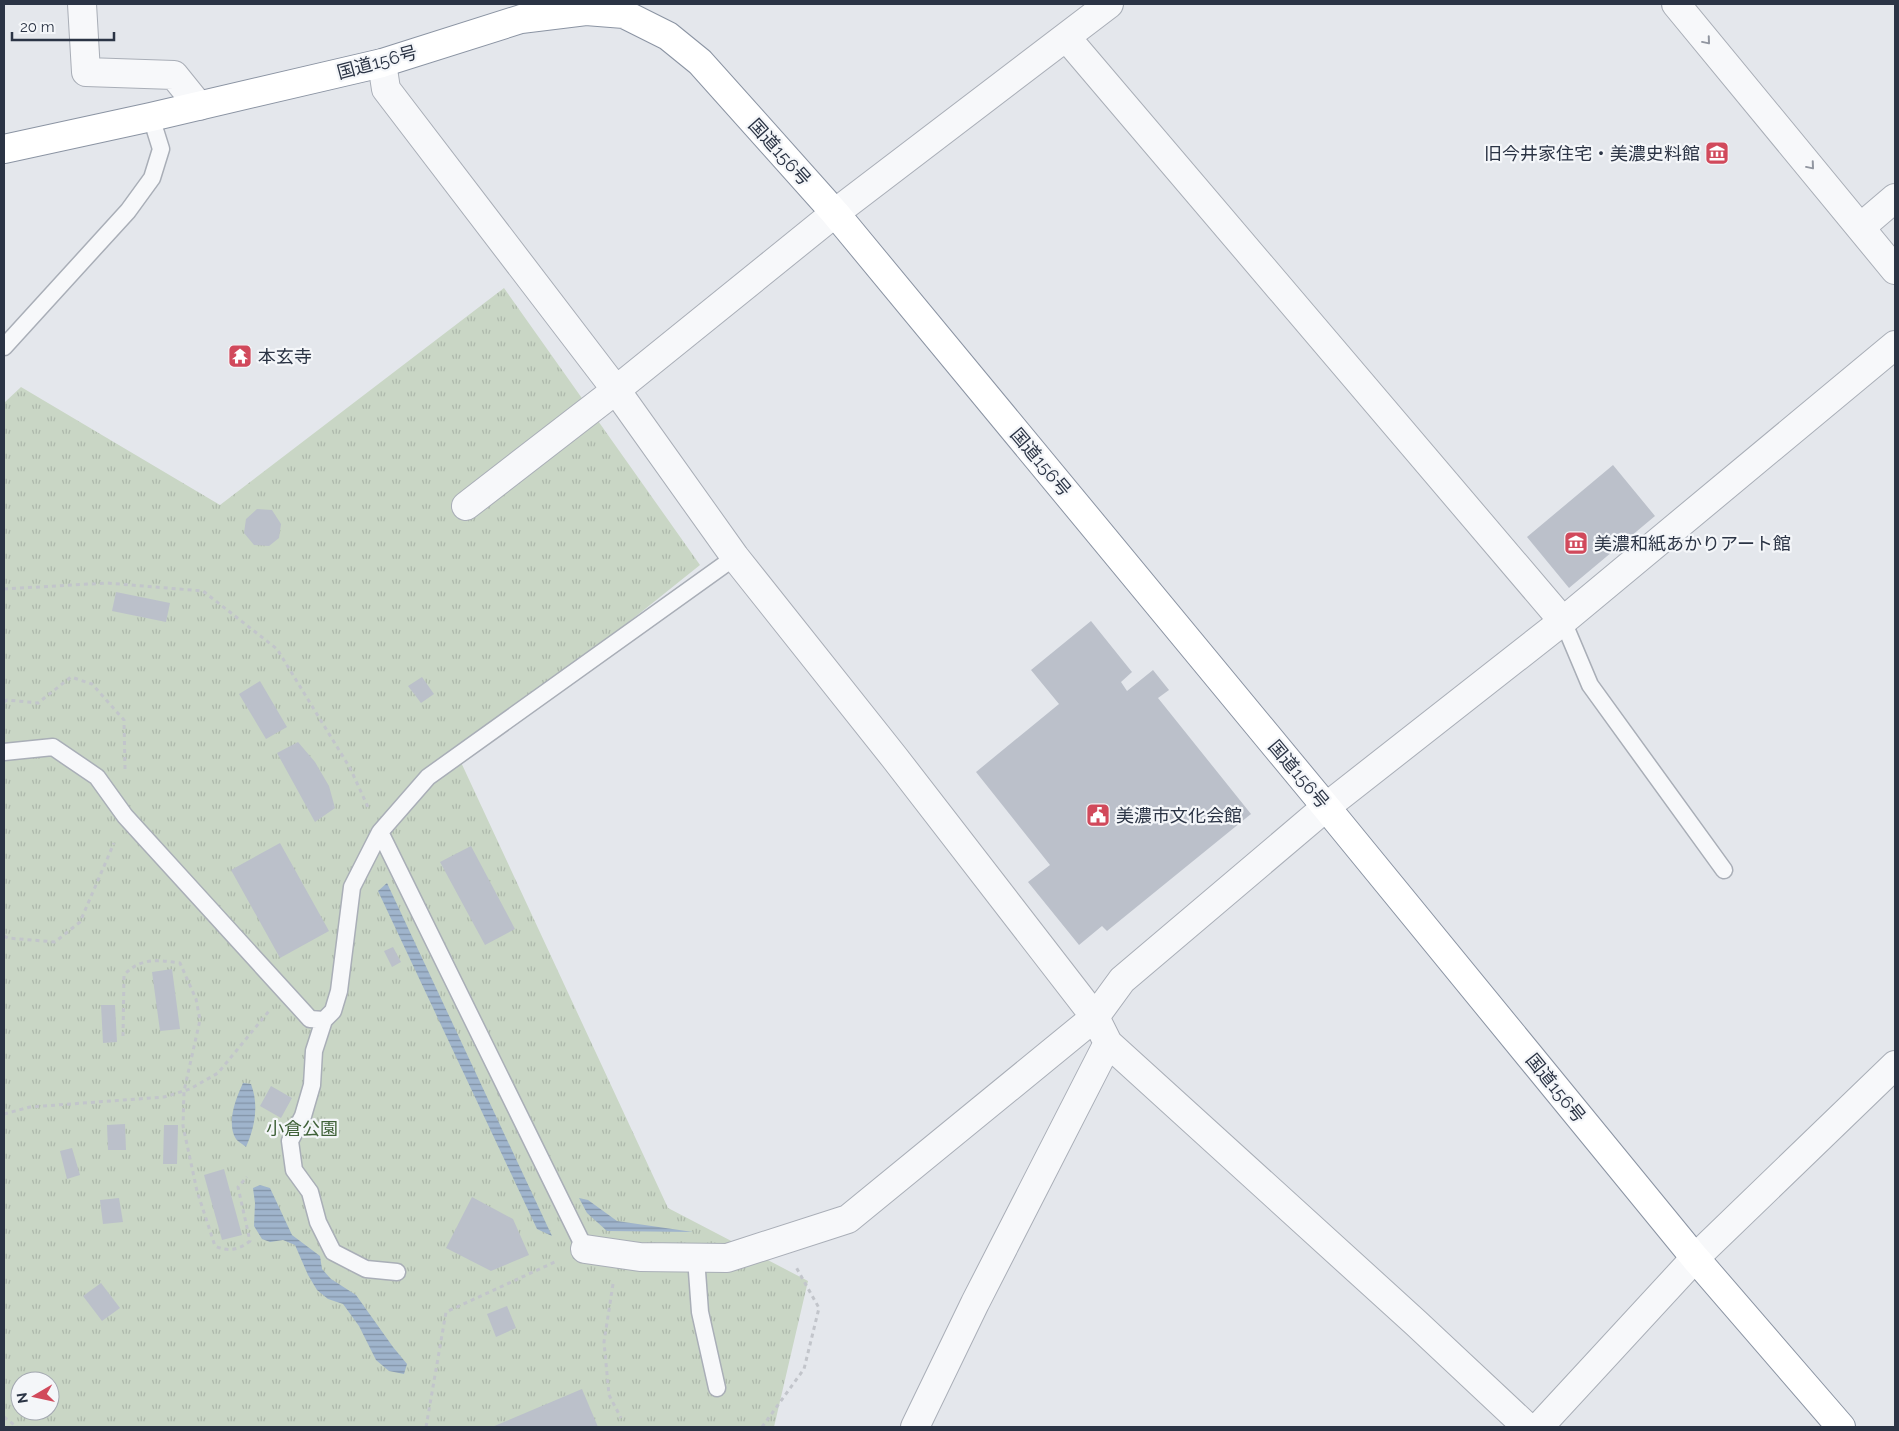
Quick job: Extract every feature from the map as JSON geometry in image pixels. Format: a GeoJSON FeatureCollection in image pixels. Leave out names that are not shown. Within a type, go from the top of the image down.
{"type":"FeatureCollection","features":[{"type":"Feature","properties":{"kind":"highway","name":"国道156号"},"geometry":{"type":"LineString","coordinates":[[4,149],[382,63],[518,12],[586,11],[624,14],[668,36],[700,62],[835,214],[1326,807],[1695,1258],[1841,1427]]}},
{"type":"Feature","properties":{"kind":"street"},"geometry":{"type":"LineString","coordinates":[[82,4],[86,72],[174,76],[199,106]]}},
{"type":"Feature","properties":{"kind":"street"},"geometry":{"type":"LineString","coordinates":[[466,506],[616,390],[835,214],[1109,4]]}},
{"type":"Feature","properties":{"kind":"street"},"geometry":{"type":"LineString","coordinates":[[1676,4],[1895,270]]}},
{"type":"Feature","properties":{"kind":"street"},"geometry":{"type":"LineString","coordinates":[[1066,37],[1563,621]]}},
{"type":"Feature","properties":{"kind":"street"},"geometry":{"type":"LineString","coordinates":[[382,63],[386,89],[616,390],[735,556],[894,757],[1095,1017],[1108,1044],[1416,1323],[1527,1427]]}},
{"type":"Feature","properties":{"kind":"street"},"geometry":{"type":"LineString","coordinates":[[1861,227],[1895,198]]}},
{"type":"Feature","properties":{"kind":"street"},"geometry":{"type":"LineString","coordinates":[[585,1249],[640,1257],[727,1258],[848,1219],[1095,1017],[1122,980],[1326,807],[1563,621],[1895,345]]}},
{"type":"Feature","properties":{"kind":"street"},"geometry":{"type":"LineString","coordinates":[[914,1427],[975,1303],[1108,1044]]}},
{"type":"Feature","properties":{"kind":"street"},"geometry":{"type":"LineString","coordinates":[[1539,1427],[1695,1258],[1895,1065]]}},
{"type":"Feature","properties":{"kind":"lane"},"geometry":{"type":"LineString","coordinates":[[4,347],[128,211],[152,178],[161,148],[151,117]]}},
{"type":"Feature","properties":{"kind":"lane"},"geometry":{"type":"LineString","coordinates":[[397,1272],[366,1269],[333,1252],[318,1222],[310,1192],[294,1170],[290,1140],[303,1116],[312,1084],[314,1051],[324,1020],[333,1011],[339,991],[352,887],[380,832],[428,777],[735,556]]}},
{"type":"Feature","properties":{"kind":"lane"},"geometry":{"type":"LineString","coordinates":[[1563,621],[1590,684],[1724,870]]}},
{"type":"Feature","properties":{"kind":"lane"},"geometry":{"type":"LineString","coordinates":[[4,752],[52,746],[97,777],[125,816],[310,1019],[324,1020]]}},
{"type":"Feature","properties":{"kind":"lane"},"geometry":{"type":"LineString","coordinates":[[380,832],[585,1249]]}},
{"type":"Feature","properties":{"kind":"lane"},"geometry":{"type":"LineString","coordinates":[[696,1258],[700,1312],[717,1388]]}},
{"type":"Feature","properties":{"kind":"path"},"geometry":{"type":"LineString","coordinates":[[4,589],[107,583],[203,591],[276,649],[350,768],[380,832]]}},
{"type":"Feature","properties":{"kind":"path"},"geometry":{"type":"LineString","coordinates":[[4,702],[7,700],[38,703],[71,677],[92,684],[124,720],[125,816],[80,922],[55,942],[8,938],[4,936]]}},
{"type":"Feature","properties":{"kind":"path"},"geometry":{"type":"LineString","coordinates":[[123,1036],[124,975],[133,966],[157,960],[180,963],[196,999],[200,1020],[184,1091],[183,1126],[196,1191],[215,1246],[225,1250],[241,1248],[250,1241],[238,1187],[247,1177]]}},
{"type":"Feature","properties":{"kind":"path"},"geometry":{"type":"LineString","coordinates":[[4,1114],[30,1107],[164,1097],[184,1091],[218,1073],[286,992]]}},
{"type":"Feature","properties":{"kind":"path"},"geometry":{"type":"LineString","coordinates":[[762,1427],[804,1369],[819,1308],[782,1240]]}},
{"type":"Feature","properties":{"kind":"path"},"geometry":{"type":"LineString","coordinates":[[426,1427],[446,1312],[585,1249]]}},
{"type":"Feature","properties":{"kind":"path"},"geometry":{"type":"LineString","coordinates":[[617,1254],[604,1342],[609,1395],[621,1418]]}},
{"type":"Feature","properties":{"kind":"path"},"geometry":{"type":"LineString","coordinates":[[4,1417],[17,1427]]}},
{"type":"Feature","properties":{"kind":"green space","name":"小倉公園"},"geometry":{"type":"Polygon","coordinates":[[[504,288],[700,565],[459,758],[668,1208],[808,1281],[774,1427],[4,1427],[4,403],[21,387],[220,505],[504,288]]]}},
{"type":"Feature","properties":{"kind":"water"},"geometry":{"type":"Polygon","coordinates":[[[387,883],[552,1236],[537,1229],[378,891],[387,883]]]}},
{"type":"Feature","properties":{"kind":"water"},"geometry":{"type":"Polygon","coordinates":[[[243,1083],[251,1084],[255,1100],[254,1124],[246,1147],[236,1139],[232,1126],[235,1103],[243,1083]]]}},
{"type":"Feature","properties":{"kind":"water"},"geometry":{"type":"Polygon","coordinates":[[[260,1185],[270,1188],[292,1235],[320,1256],[322,1269],[331,1279],[356,1295],[407,1364],[404,1374],[389,1371],[376,1360],[359,1326],[343,1304],[328,1299],[317,1290],[295,1245],[283,1240],[270,1242],[262,1239],[254,1226],[255,1203],[253,1188],[260,1185]]]}},
{"type":"Feature","properties":{"kind":"water"},"geometry":{"type":"Polygon","coordinates":[[[579,1198],[588,1200],[617,1221],[693,1232],[607,1231],[587,1213],[579,1198]]]}},
{"type":"Feature","properties":{"kind":"building"},"geometry":{"type":"Polygon","coordinates":[[[1613,465],[1655,516],[1569,588],[1527,537],[1613,465]]]}},
{"type":"Feature","properties":{"kind":"building"},"geometry":{"type":"Polygon","coordinates":[[[257,509],[272,510],[281,524],[279,538],[269,546],[254,545],[244,533],[246,519],[257,509]]]}},
{"type":"Feature","properties":{"kind":"building"},"geometry":{"type":"Polygon","coordinates":[[[116,592],[170,603],[166,622],[112,611],[116,592]]]}},
{"type":"Feature","properties":{"kind":"building"},"geometry":{"type":"Polygon","coordinates":[[[1091,621],[1132,672],[1121,682],[1127,691],[1153,670],[1169,690],[1158,698],[1251,814],[1107,931],[1102,926],[1079,945],[1028,882],[1050,865],[976,772],[1059,704],[1031,670],[1091,621]]]}},
{"type":"Feature","properties":{"kind":"building"},"geometry":{"type":"Polygon","coordinates":[[[422,677],[434,694],[421,703],[408,686],[422,677]]]}},
{"type":"Feature","properties":{"kind":"building"},"geometry":{"type":"Polygon","coordinates":[[[260,681],[287,727],[266,739],[239,694],[260,681]]]}},
{"type":"Feature","properties":{"kind":"building"},"geometry":{"type":"Polygon","coordinates":[[[298,742],[315,762],[329,786],[335,808],[315,822],[277,753],[298,742]]]}},
{"type":"Feature","properties":{"kind":"building"},"geometry":{"type":"Polygon","coordinates":[[[280,843],[329,931],[280,958],[231,870],[280,843]]]}},
{"type":"Feature","properties":{"kind":"building"},"geometry":{"type":"Polygon","coordinates":[[[471,846],[515,929],[485,945],[440,862],[471,846]]]}},
{"type":"Feature","properties":{"kind":"building"},"geometry":{"type":"Polygon","coordinates":[[[393,947],[401,962],[392,967],[384,951],[393,947]]]}},
{"type":"Feature","properties":{"kind":"building"},"geometry":{"type":"Polygon","coordinates":[[[172,969],[180,1029],[160,1031],[152,972],[172,969]]]}},
{"type":"Feature","properties":{"kind":"building"},"geometry":{"type":"Polygon","coordinates":[[[101,1005],[115,1005],[117,1042],[103,1043],[101,1005]]]}},
{"type":"Feature","properties":{"kind":"building"},"geometry":{"type":"Polygon","coordinates":[[[271,1086],[292,1098],[281,1118],[260,1106],[271,1086]]]}},
{"type":"Feature","properties":{"kind":"building"},"geometry":{"type":"Polygon","coordinates":[[[125,1124],[126,1150],[108,1150],[107,1125],[125,1124]]]}},
{"type":"Feature","properties":{"kind":"building"},"geometry":{"type":"Polygon","coordinates":[[[164,1125],[178,1125],[177,1164],[163,1164],[164,1125]]]}},
{"type":"Feature","properties":{"kind":"building"},"geometry":{"type":"Polygon","coordinates":[[[72,1148],[80,1175],[67,1179],[60,1151],[72,1148]]]}},
{"type":"Feature","properties":{"kind":"building"},"geometry":{"type":"Polygon","coordinates":[[[224,1169],[242,1235],[222,1240],[204,1175],[224,1169]]]}},
{"type":"Feature","properties":{"kind":"building"},"geometry":{"type":"Polygon","coordinates":[[[472,1197],[513,1219],[529,1255],[491,1271],[446,1248],[472,1197]]]}},
{"type":"Feature","properties":{"kind":"building"},"geometry":{"type":"Polygon","coordinates":[[[119,1198],[123,1222],[103,1224],[100,1200],[119,1198]]]}},
{"type":"Feature","properties":{"kind":"building"},"geometry":{"type":"Polygon","coordinates":[[[101,1283],[120,1308],[102,1321],[83,1296],[101,1283]]]}},
{"type":"Feature","properties":{"kind":"building"},"geometry":{"type":"Polygon","coordinates":[[[507,1306],[516,1328],[496,1337],[487,1314],[507,1306]]]}},
{"type":"Feature","properties":{"kind":"building"},"geometry":{"type":"Polygon","coordinates":[[[582,1389],[598,1427],[492,1427],[582,1389]]]}},
{"type":"Feature","properties":{"kind":"place","name":"旧今井家住宅・美濃史料館"},"geometry":{"type":"Point","coordinates":[1717,153]}},
{"type":"Feature","properties":{"kind":"place","name":"本玄寺"},"geometry":{"type":"Point","coordinates":[240,356]}},
{"type":"Feature","properties":{"kind":"place","name":"美濃和紙あかりアート館"},"geometry":{"type":"Point","coordinates":[1576,543]}},
{"type":"Feature","properties":{"kind":"place","name":"美濃市文化会館"},"geometry":{"type":"Point","coordinates":[1098,815]}}]}
